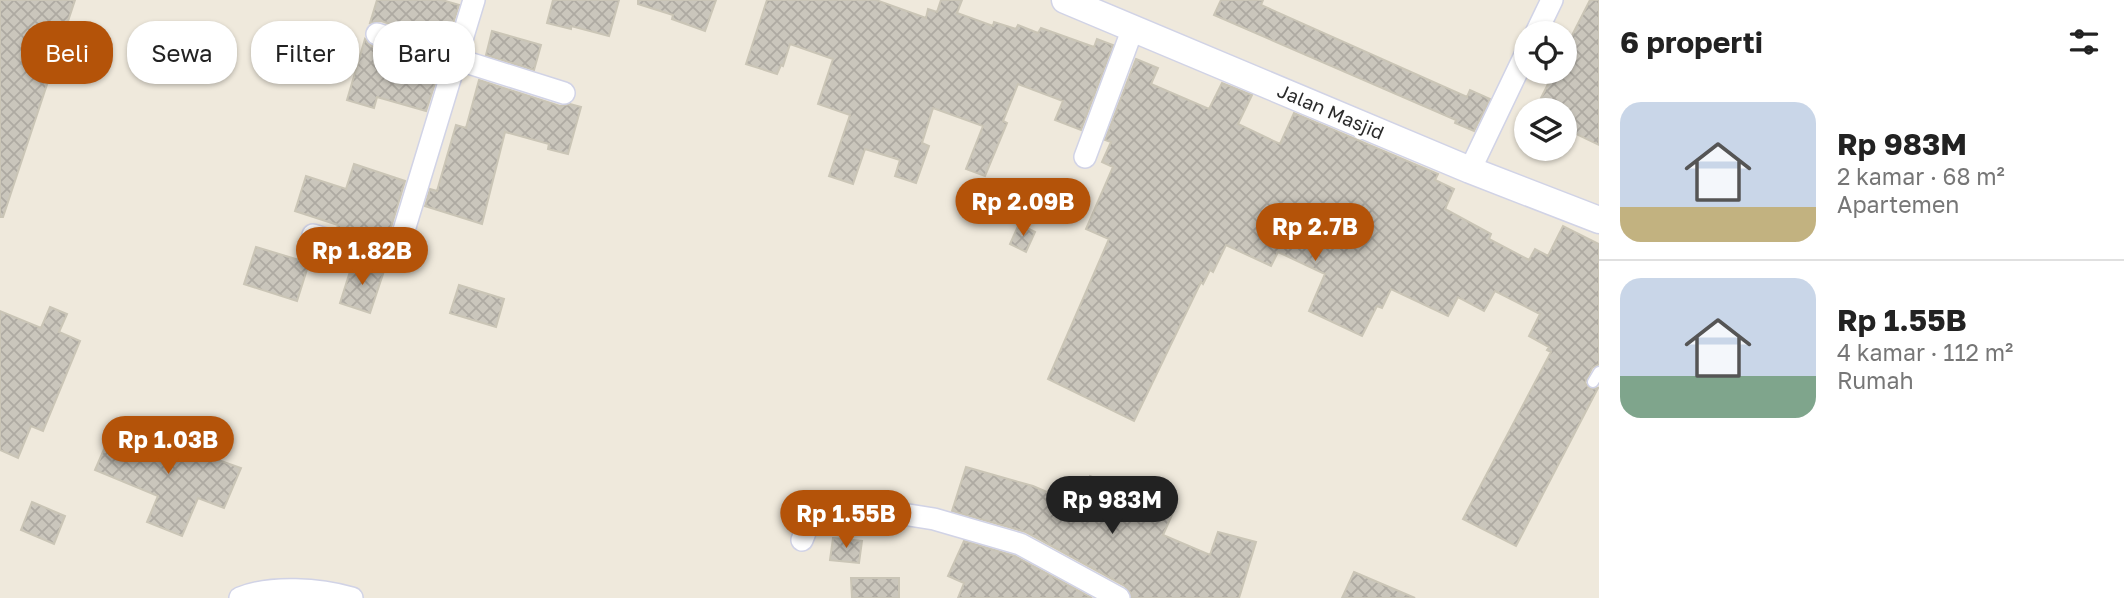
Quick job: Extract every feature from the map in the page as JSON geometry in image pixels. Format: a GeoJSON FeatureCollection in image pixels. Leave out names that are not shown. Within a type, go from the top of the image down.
{"type":"FeatureCollection","features":[{"type":"Feature","properties":{"kind":"street"},"geometry":{"type":"LineString","coordinates":[[468,21],[474,0]]}},
{"type":"Feature","properties":{"kind":"street","name":"Jalan Masjid"},"geometry":{"type":"LineString","coordinates":[[1065,0],[1469,170],[1599,220]]}},
{"type":"Feature","properties":{"kind":"street"},"geometry":{"type":"LineString","coordinates":[[1542,21],[1552,0]]}},
{"type":"Feature","properties":{"kind":"street"},"geometry":{"type":"LineString","coordinates":[[1085,157],[1133,29]]}},
{"type":"Feature","properties":{"kind":"street"},"geometry":{"type":"LineString","coordinates":[[475,64],[564,93]]}},
{"type":"Feature","properties":{"kind":"street"},"geometry":{"type":"LineString","coordinates":[[1469,170],[1514,78]]}},
{"type":"Feature","properties":{"kind":"street"},"geometry":{"type":"LineString","coordinates":[[313,235],[385,258],[393,256],[398,250],[449,84]]}},
{"type":"Feature","properties":{"kind":"street"},"geometry":{"type":"LineString","coordinates":[[802,540],[814,512],[822,505],[834,503],[934,519],[1020,544],[1119,598]]}},
{"type":"Feature","properties":{"kind":"street"},"geometry":{"type":"LineString","coordinates":[[240,598],[288,589],[336,593],[352,598]]}},
{"type":"Feature","properties":{"kind":"building"},"geometry":{"type":"Polygon","coordinates":[[[0,0],[75,0],[68,21],[21,21],[21,84],[47,84],[3,217],[0,217],[0,0]]]}},
{"type":"Feature","properties":{"kind":"building"},"geometry":{"type":"Polygon","coordinates":[[[377,0],[442,0],[459,5],[454,21],[370,23],[377,0]]]}},
{"type":"Feature","properties":{"kind":"building"},"geometry":{"type":"Polygon","coordinates":[[[553,0],[619,0],[609,36],[547,23],[553,0]]]}},
{"type":"Feature","properties":{"kind":"building"},"geometry":{"type":"Polygon","coordinates":[[[638,0],[716,0],[705,31],[672,19],[673,15],[638,4],[638,0]]]}},
{"type":"Feature","properties":{"kind":"building"},"geometry":{"type":"Polygon","coordinates":[[[767,0],[876,0],[926,18],[928,9],[937,12],[941,0],[962,0],[957,13],[993,26],[994,22],[1016,29],[1018,25],[1038,33],[1041,28],[1094,47],[1097,39],[1113,45],[1081,130],[1055,120],[1063,101],[1018,84],[1003,121],[1007,123],[985,176],[966,169],[983,126],[933,108],[922,143],[929,146],[916,183],[895,176],[900,160],[865,149],[853,184],[829,176],[850,115],[818,104],[833,59],[790,44],[783,66],[781,65],[777,74],[746,64],[767,0]]]}},
{"type":"Feature","properties":{"kind":"building"},"geometry":{"type":"Polygon","coordinates":[[[1221,0],[1263,0],[1261,5],[1467,97],[1470,90],[1490,99],[1474,131],[1455,123],[1456,120],[1214,15],[1221,0]]]}},
{"type":"Feature","properties":{"kind":"building"},"geometry":{"type":"Polygon","coordinates":[[[1590,0],[1599,0],[1599,145],[1577,134],[1577,98],[1541,98],[1548,84],[1577,84],[1577,26],[1590,0]]]}},
{"type":"Feature","properties":{"kind":"building"},"geometry":{"type":"Polygon","coordinates":[[[492,31],[541,45],[534,70],[486,55],[492,31]]]}},
{"type":"Feature","properties":{"kind":"building"},"geometry":{"type":"Polygon","coordinates":[[[365,39],[373,47],[373,84],[435,84],[426,111],[377,97],[374,108],[347,100],[352,84],[359,84],[359,59],[365,39]]]}},
{"type":"Feature","properties":{"kind":"building"},"geometry":{"type":"Polygon","coordinates":[[[1136,59],[1158,68],[1151,84],[1209,109],[1222,83],[1252,95],[1238,124],[1280,144],[1294,113],[1438,174],[1435,180],[1454,189],[1445,209],[1491,234],[1489,239],[1529,260],[1535,249],[1548,256],[1563,226],[1599,244],[1599,364],[1592,368],[1585,383],[1590,389],[1598,388],[1516,546],[1463,519],[1551,352],[1547,350],[1549,347],[1529,336],[1540,314],[1495,291],[1484,311],[1458,297],[1448,316],[1391,289],[1382,308],[1377,306],[1362,336],[1309,311],[1325,274],[1278,252],[1271,266],[1226,245],[1213,272],[1210,270],[1203,284],[1201,282],[1134,421],[1048,379],[1109,239],[1086,229],[1113,167],[1102,162],[1111,142],[1105,140],[1136,59]]]}},
{"type":"Feature","properties":{"kind":"building"},"geometry":{"type":"Polygon","coordinates":[[[479,80],[560,106],[570,104],[581,107],[568,154],[548,149],[549,144],[505,132],[482,224],[425,206],[430,189],[437,191],[456,125],[466,128],[479,80]]]}},
{"type":"Feature","properties":{"kind":"building"},"geometry":{"type":"Polygon","coordinates":[[[354,164],[405,181],[386,244],[295,211],[306,176],[346,189],[354,164]]]}},
{"type":"Feature","properties":{"kind":"building"},"geometry":{"type":"Polygon","coordinates":[[[1019,224],[1035,232],[1026,252],[1010,244],[1019,224]]]}},
{"type":"Feature","properties":{"kind":"building"},"geometry":{"type":"Polygon","coordinates":[[[256,247],[309,263],[297,301],[244,284],[256,247]]]}},
{"type":"Feature","properties":{"kind":"building"},"geometry":{"type":"Polygon","coordinates":[[[353,262],[384,271],[370,313],[340,303],[353,262]]]}},
{"type":"Feature","properties":{"kind":"building"},"geometry":{"type":"Polygon","coordinates":[[[459,285],[504,299],[496,327],[450,313],[459,285]]]}},
{"type":"Feature","properties":{"kind":"building"},"geometry":{"type":"Polygon","coordinates":[[[50,307],[67,314],[59,332],[80,341],[43,431],[31,426],[18,458],[0,450],[0,311],[41,328],[50,307]]]}},
{"type":"Feature","properties":{"kind":"building"},"geometry":{"type":"Polygon","coordinates":[[[114,426],[163,446],[165,441],[241,468],[224,508],[198,498],[182,536],[147,522],[158,496],[95,470],[114,426]]]}},
{"type":"Feature","properties":{"kind":"building"},"geometry":{"type":"Polygon","coordinates":[[[966,467],[1033,486],[1077,505],[1090,476],[1140,496],[1141,493],[1175,508],[1163,535],[1210,555],[1218,532],[1256,542],[1239,598],[1132,598],[1125,586],[1026,532],[952,511],[966,467]]]}},
{"type":"Feature","properties":{"kind":"building"},"geometry":{"type":"Polygon","coordinates":[[[32,502],[65,516],[54,544],[21,530],[32,502]]]}},
{"type":"Feature","properties":{"kind":"building"},"geometry":{"type":"Polygon","coordinates":[[[833,538],[862,541],[859,563],[830,560],[833,538]]]}},
{"type":"Feature","properties":{"kind":"building"},"geometry":{"type":"Polygon","coordinates":[[[964,541],[1015,556],[1092,598],[958,598],[964,583],[948,576],[964,541]]]}},
{"type":"Feature","properties":{"kind":"building"},"geometry":{"type":"Polygon","coordinates":[[[1354,572],[1415,598],[1342,598],[1354,572]]]}},
{"type":"Feature","properties":{"kind":"building"},"geometry":{"type":"Polygon","coordinates":[[[851,578],[899,578],[899,598],[852,598],[851,578]]]}}]}
